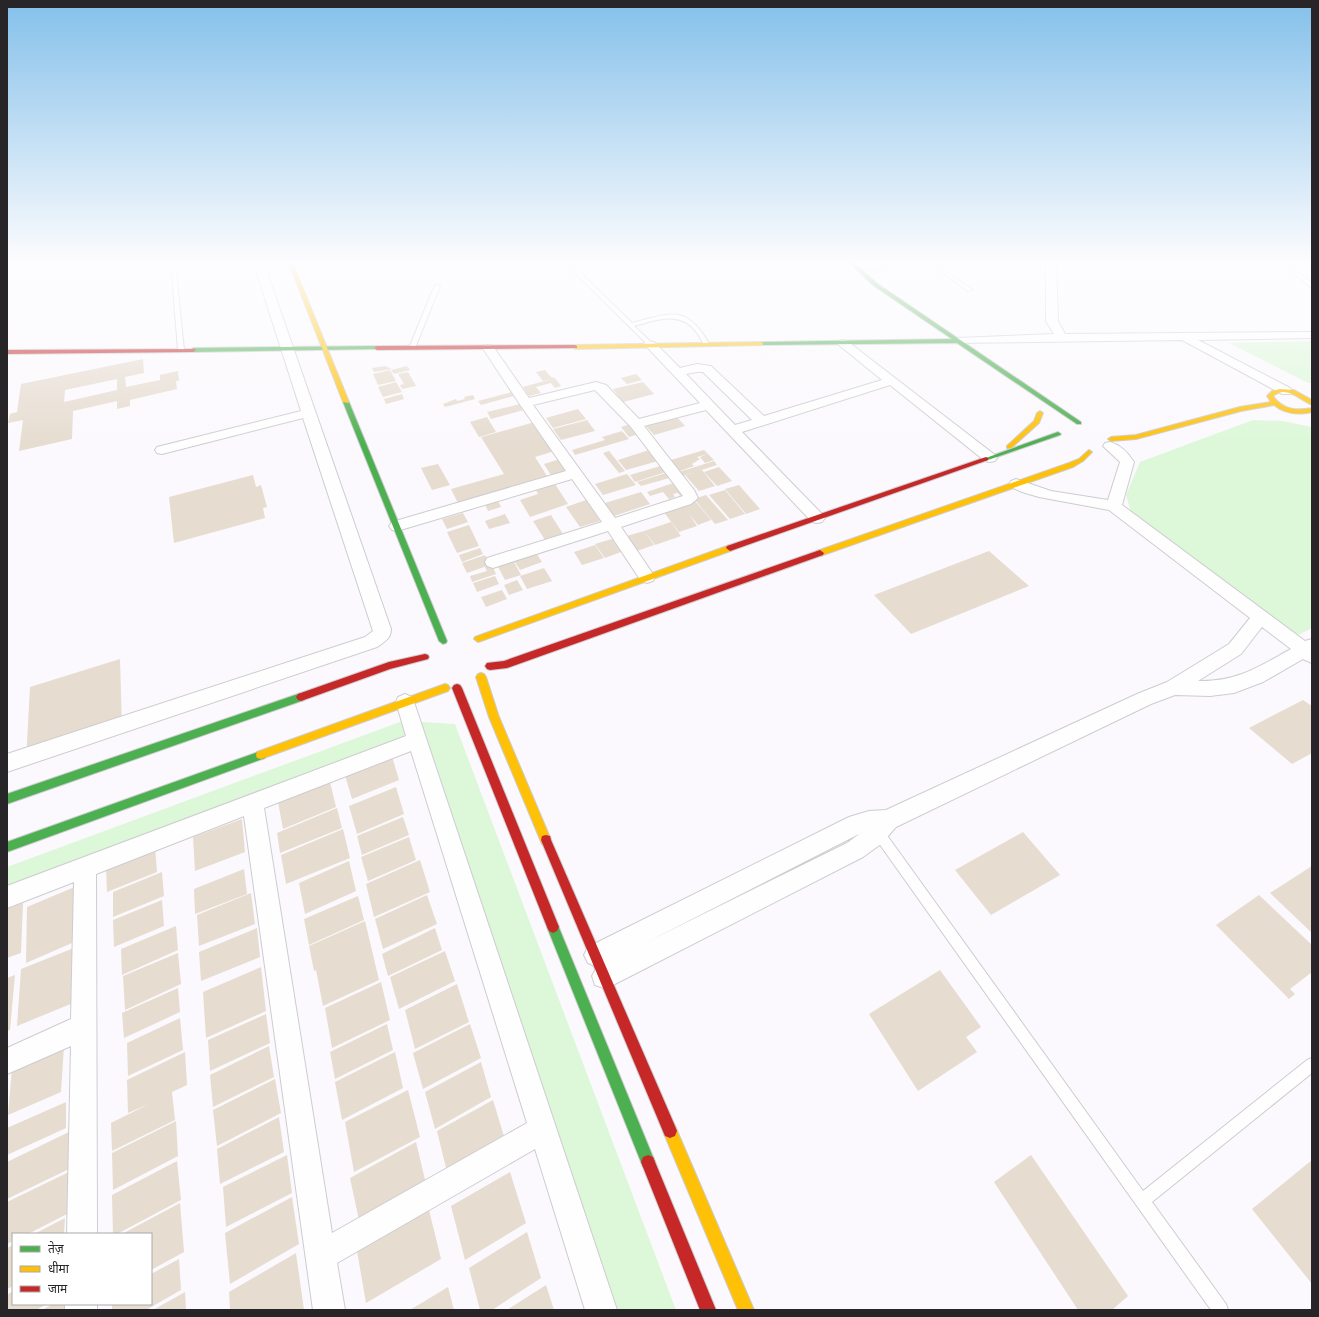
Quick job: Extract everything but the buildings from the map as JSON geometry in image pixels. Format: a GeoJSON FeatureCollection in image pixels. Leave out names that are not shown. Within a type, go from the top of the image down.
{"type":"FeatureCollection","features":[{"type":"Feature","properties":{"kind":"main road"},"geometry":{"type":"LineString","coordinates":[[7,799],[389,666],[426,657],[441,643],[396,526],[314,322]]}},
{"type":"Feature","properties":{"kind":"main road"},"geometry":{"type":"LineString","coordinates":[[478,639],[647,577],[994,457],[1061,428],[1084,423],[932,322]]}},
{"type":"Feature","properties":{"kind":"main road"},"geometry":{"type":"LineString","coordinates":[[925,332],[950,350]]}},
{"type":"Feature","properties":{"kind":"main road"},"geometry":{"type":"LineString","coordinates":[[7,352],[958,341]]}},
{"type":"Feature","properties":{"kind":"main road"},"geometry":{"type":"LineString","coordinates":[[1310,399],[1286,391],[1275,392],[1270,396],[1275,403],[1295,412],[1308,412],[1312,410]]}},
{"type":"Feature","properties":{"kind":"main road"},"geometry":{"type":"LineString","coordinates":[[490,666],[504,666],[647,609],[1071,465],[1102,448],[1136,437],[1240,409],[1275,403]]}},
{"type":"Feature","properties":{"kind":"main road"},"geometry":{"type":"LineString","coordinates":[[994,457],[1037,422],[1040,413]]}},
{"type":"Feature","properties":{"kind":"main road"},"geometry":{"type":"LineString","coordinates":[[1061,428],[1066,443]]}},
{"type":"Feature","properties":{"kind":"main road"},"geometry":{"type":"LineString","coordinates":[[1102,448],[1103,430]]}},
{"type":"Feature","properties":{"kind":"main road"},"geometry":{"type":"LineString","coordinates":[[1077,449],[1102,448]]}},
{"type":"Feature","properties":{"kind":"main road"},"geometry":{"type":"LineString","coordinates":[[630,583],[637,595]]}},
{"type":"Feature","properties":{"kind":"main road"},"geometry":{"type":"LineString","coordinates":[[430,681],[435,685],[445,688],[457,688],[470,684],[481,677],[490,666],[489,651],[478,639],[468,636]]}},
{"type":"Feature","properties":{"kind":"main road"},"geometry":{"type":"LineString","coordinates":[[423,667],[426,657]]}},
{"type":"Feature","properties":{"kind":"main road"},"geometry":{"type":"LineString","coordinates":[[481,677],[494,717],[746,1310]]}},
{"type":"Feature","properties":{"kind":"main road"},"geometry":{"type":"LineString","coordinates":[[7,847],[445,688]]}},
{"type":"Feature","properties":{"kind":"main road"},"geometry":{"type":"LineString","coordinates":[[457,688],[708,1310]]}},
{"type":"Feature","properties":{"kind":"street"},"geometry":{"type":"LineString","coordinates":[[7,763],[371,642],[382,634],[382,629],[278,322]]}},
{"type":"Feature","properties":{"kind":"street"},"geometry":{"type":"LineString","coordinates":[[1053,322],[1062,338]]}},
{"type":"Feature","properties":{"kind":"street"},"geometry":{"type":"LineString","coordinates":[[958,341],[1062,338],[1312,335]]}},
{"type":"Feature","properties":{"kind":"street"},"geometry":{"type":"LineString","coordinates":[[1183,337],[1286,391]]}},
{"type":"Feature","properties":{"kind":"street"},"geometry":{"type":"LineString","coordinates":[[843,343],[891,381],[994,457]]}},
{"type":"Feature","properties":{"kind":"street"},"geometry":{"type":"LineString","coordinates":[[650,344],[817,518]]}},
{"type":"Feature","properties":{"kind":"street"},"geometry":{"type":"LineString","coordinates":[[488,347],[525,403],[612,524],[647,577]]}},
{"type":"Feature","properties":{"kind":"street"},"geometry":{"type":"LineString","coordinates":[[677,373],[697,368],[707,369],[761,421]]}},
{"type":"Feature","properties":{"kind":"street"},"geometry":{"type":"LineString","coordinates":[[733,430],[891,381]]}},
{"type":"Feature","properties":{"kind":"street"},"geometry":{"type":"LineString","coordinates":[[493,562],[686,502],[691,498],[685,487],[636,424],[608,392],[596,386],[525,403]]}},
{"type":"Feature","properties":{"kind":"street"},"geometry":{"type":"LineString","coordinates":[[636,424],[708,405]]}},
{"type":"Feature","properties":{"kind":"street"},"geometry":{"type":"LineString","coordinates":[[162,450],[308,413]]}},
{"type":"Feature","properties":{"kind":"street"},"geometry":{"type":"LineString","coordinates":[[1102,448],[1121,454],[1127,462],[1114,506]]}},
{"type":"Feature","properties":{"kind":"street"},"geometry":{"type":"LineString","coordinates":[[396,526],[576,473]]}},
{"type":"Feature","properties":{"kind":"street"},"geometry":{"type":"LineString","coordinates":[[1016,484],[1032,492],[1093,501],[1114,506],[1260,617],[1309,650]]}},
{"type":"Feature","properties":{"kind":"street"},"geometry":{"type":"LineString","coordinates":[[596,955],[857,824],[878,825],[1137,702],[1174,687],[1220,660],[1235,649],[1260,617]]}},
{"type":"Feature","properties":{"kind":"street"},"geometry":{"type":"LineString","coordinates":[[1174,687],[1202,689],[1224,687],[1245,681],[1309,650]]}},
{"type":"Feature","properties":{"kind":"street"},"geometry":{"type":"LineString","coordinates":[[405,702],[601,1310]]}},
{"type":"Feature","properties":{"kind":"street"},"geometry":{"type":"LineString","coordinates":[[7,897],[417,740]]}},
{"type":"Feature","properties":{"kind":"street"},"geometry":{"type":"LineString","coordinates":[[253,803],[329,1310]]}},
{"type":"Feature","properties":{"kind":"street"},"geometry":{"type":"LineString","coordinates":[[604,976],[855,850],[870,841],[878,825]]}},
{"type":"Feature","properties":{"kind":"street"},"geometry":{"type":"LineString","coordinates":[[82,1233],[85,867]]}},
{"type":"Feature","properties":{"kind":"street"},"geometry":{"type":"LineString","coordinates":[[7,1061],[83,1027]]}},
{"type":"Feature","properties":{"kind":"street"},"geometry":{"type":"LineString","coordinates":[[321,1256],[543,1129]]}},
{"type":"Feature","properties":{"kind":"lane"},"geometry":{"type":"LineString","coordinates":[[179,322],[181,350]]}},
{"type":"Feature","properties":{"kind":"lane"},"geometry":{"type":"LineString","coordinates":[[412,348],[422,322]]}},
{"type":"Feature","properties":{"kind":"lane"},"geometry":{"type":"LineString","coordinates":[[627,322],[650,344]]}},
{"type":"Feature","properties":{"kind":"lane"},"geometry":{"type":"LineString","coordinates":[[630,325],[641,322]]}},
{"type":"Feature","properties":{"kind":"lane"},"geometry":{"type":"LineString","coordinates":[[691,322],[698,328],[707,344]]}},
{"type":"Feature","properties":{"kind":"lane"},"geometry":{"type":"LineString","coordinates":[[878,825],[1220,1310]]}},
{"type":"Feature","properties":{"kind":"lane"},"geometry":{"type":"LineString","coordinates":[[1142,1200],[1312,1065]]}},
{"type":"Feature","properties":{"kind":"green space"},"geometry":{"type":"Polygon","coordinates":[[[1312,341],[1312,383],[1308,383],[1229,343],[1312,341]]]}},
{"type":"Feature","properties":{"kind":"green space"},"geometry":{"type":"Polygon","coordinates":[[[1253,420],[1283,421],[1312,427],[1312,628],[1298,635],[1132,515],[1126,495],[1140,462],[1253,420]]]}},
{"type":"Feature","properties":{"kind":"green space"},"geometry":{"type":"Polygon","coordinates":[[[408,719],[422,722],[455,724],[676,1310],[616,1310],[416,734],[7,889],[7,867],[408,719]]]}},
{"type":"Feature","properties":{"kind":"traffic: fast"},"geometry":{"type":"LineString","coordinates":[[931,322],[1079,423]]}},
{"type":"Feature","properties":{"kind":"traffic: fast"},"geometry":{"type":"LineString","coordinates":[[761,344],[958,341]]}},
{"type":"Feature","properties":{"kind":"traffic: fast"},"geometry":{"type":"LineString","coordinates":[[193,350],[377,348]]}},
{"type":"Feature","properties":{"kind":"traffic: fast"},"geometry":{"type":"LineString","coordinates":[[346,402],[443,641]]}},
{"type":"Feature","properties":{"kind":"traffic: fast"},"geometry":{"type":"LineString","coordinates":[[986,459],[1058,434]]}},
{"type":"Feature","properties":{"kind":"traffic: fast"},"geometry":{"type":"LineString","coordinates":[[7,799],[301,697]]}},
{"type":"Feature","properties":{"kind":"traffic: fast"},"geometry":{"type":"LineString","coordinates":[[7,847],[261,755]]}},
{"type":"Feature","properties":{"kind":"traffic: fast"},"geometry":{"type":"LineString","coordinates":[[553,927],[648,1162]]}},
{"type":"Feature","properties":{"kind":"traffic: slow"},"geometry":{"type":"LineString","coordinates":[[314,322],[346,402]]}},
{"type":"Feature","properties":{"kind":"traffic: slow"},"geometry":{"type":"LineString","coordinates":[[575,347],[761,344]]}},
{"type":"Feature","properties":{"kind":"traffic: slow"},"geometry":{"type":"LineString","coordinates":[[1312,403],[1303,396],[1291,392],[1274,392],[1270,396],[1278,405],[1288,410],[1300,412],[1312,410]]}},
{"type":"Feature","properties":{"kind":"traffic: slow"},"geometry":{"type":"LineString","coordinates":[[1111,439],[1136,437],[1240,409],[1275,403]]}},
{"type":"Feature","properties":{"kind":"traffic: slow"},"geometry":{"type":"LineString","coordinates":[[1009,447],[1037,422],[1040,413]]}},
{"type":"Feature","properties":{"kind":"traffic: slow"},"geometry":{"type":"LineString","coordinates":[[820,553],[1071,465],[1081,460],[1089,452]]}},
{"type":"Feature","properties":{"kind":"traffic: slow"},"geometry":{"type":"LineString","coordinates":[[478,639],[730,548]]}},
{"type":"Feature","properties":{"kind":"traffic: slow"},"geometry":{"type":"LineString","coordinates":[[481,677],[494,717],[546,840]]}},
{"type":"Feature","properties":{"kind":"traffic: slow"},"geometry":{"type":"LineString","coordinates":[[261,755],[445,688]]}},
{"type":"Feature","properties":{"kind":"traffic: slow"},"geometry":{"type":"LineString","coordinates":[[670,1131],[746,1310]]}},
{"type":"Feature","properties":{"kind":"traffic: jam"},"geometry":{"type":"LineString","coordinates":[[377,348],[575,347]]}},
{"type":"Feature","properties":{"kind":"traffic: jam"},"geometry":{"type":"LineString","coordinates":[[7,352],[193,350]]}},
{"type":"Feature","properties":{"kind":"traffic: jam"},"geometry":{"type":"LineString","coordinates":[[730,548],[986,459]]}},
{"type":"Feature","properties":{"kind":"traffic: jam"},"geometry":{"type":"LineString","coordinates":[[490,666],[504,665],[820,553]]}},
{"type":"Feature","properties":{"kind":"traffic: jam"},"geometry":{"type":"LineString","coordinates":[[301,697],[389,666],[425,657]]}},
{"type":"Feature","properties":{"kind":"traffic: jam"},"geometry":{"type":"LineString","coordinates":[[457,688],[553,927]]}},
{"type":"Feature","properties":{"kind":"traffic: jam"},"geometry":{"type":"LineString","coordinates":[[546,840],[670,1131]]}},
{"type":"Feature","properties":{"kind":"traffic: jam"},"geometry":{"type":"LineString","coordinates":[[648,1162],[708,1310]]}}]}
